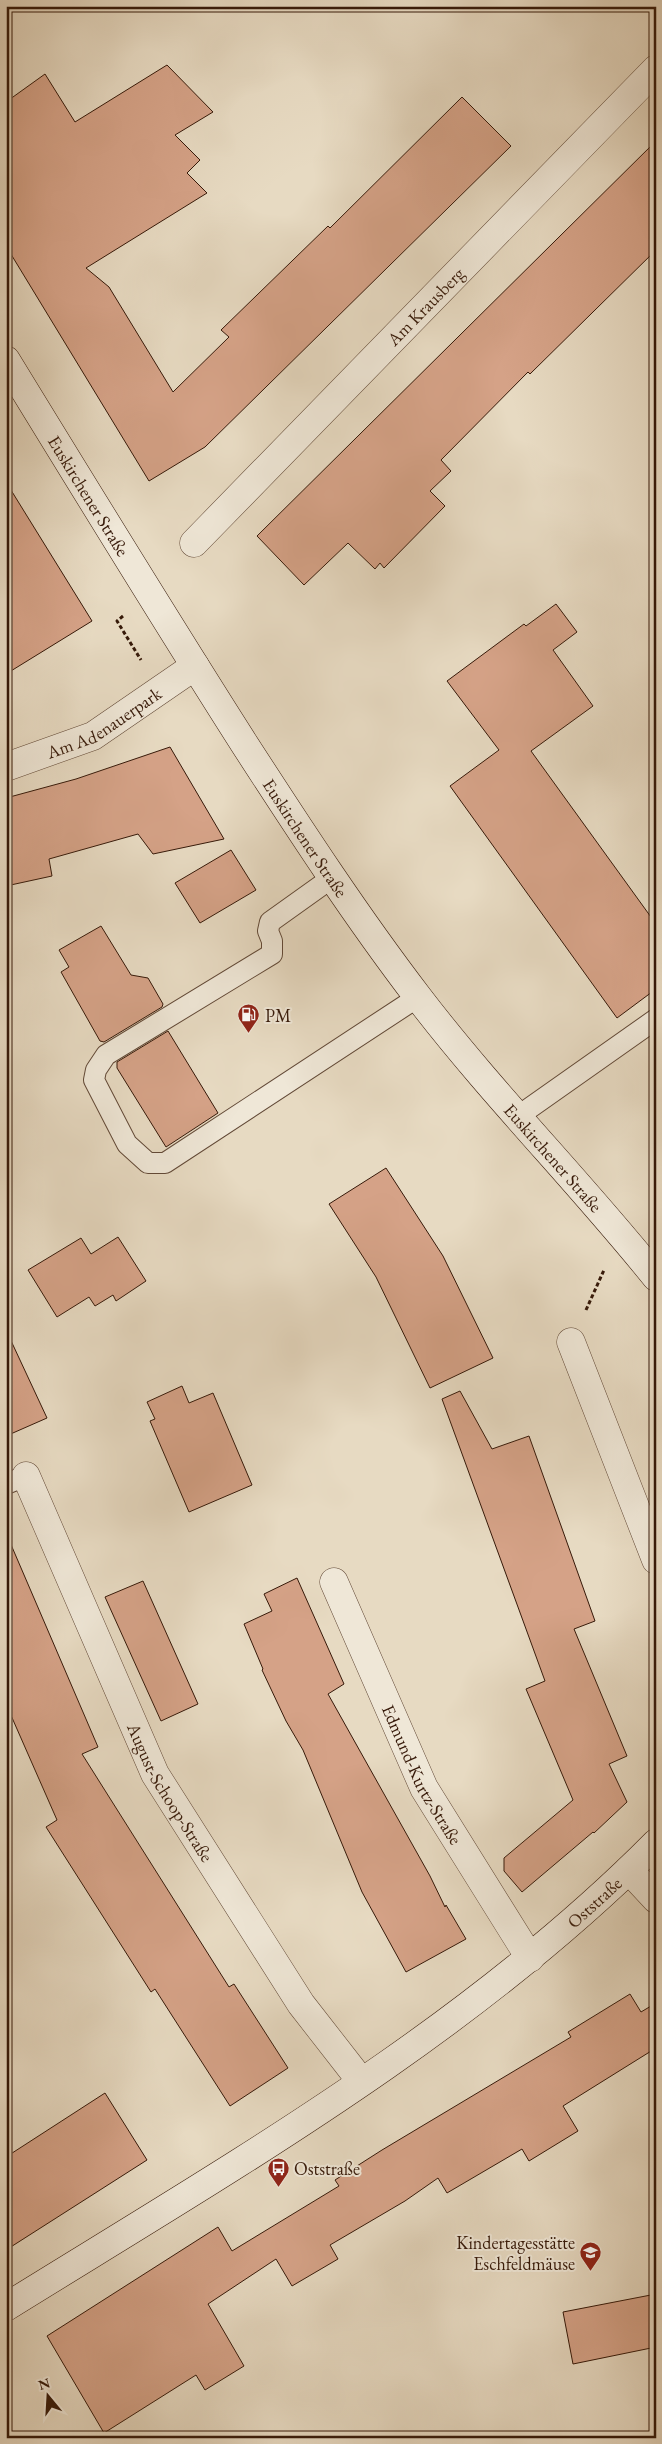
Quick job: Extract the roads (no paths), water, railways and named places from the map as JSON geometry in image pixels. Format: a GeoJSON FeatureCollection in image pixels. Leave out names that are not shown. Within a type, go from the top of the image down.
{"type":"FeatureCollection","features":[{"type":"Feature","properties":{"kind":"street","name":"Am Krausberg"},"geometry":{"type":"LineString","coordinates":[[194,543],[656,69]]}},
{"type":"Feature","properties":{"kind":"street","name":"Euskirchener Straße"},"geometry":{"type":"LineString","coordinates":[[6,360],[195,666],[333,877],[418,997],[517,1117],[621,1233],[656,1277]]}},
{"type":"Feature","properties":{"kind":"street","name":"Am Adenauerpark"},"geometry":{"type":"LineString","coordinates":[[6,767],[93,736],[195,666]]}},
{"type":"Feature","properties":{"kind":"street"},"geometry":{"type":"LineString","coordinates":[[571,1342],[656,1560]]}},
{"type":"Feature","properties":{"kind":"street","name":"August-Schoop-Straße"},"geometry":{"type":"LineString","coordinates":[[16,1480],[155,1774],[301,2004],[361,2081]]}},
{"type":"Feature","properties":{"kind":"street","name":"Edmund-Kurtz-Straße"},"geometry":{"type":"LineString","coordinates":[[334,1582],[424,1788],[530,1958]]}},
{"type":"Feature","properties":{"kind":"street","name":"Oststraße"},"geometry":{"type":"LineString","coordinates":[[6,2307],[201,2186],[361,2081],[451,2018],[530,1958],[629,1870],[656,1843]]}},
{"type":"Feature","properties":{"kind":"street"},"geometry":{"type":"LineString","coordinates":[[629,1870],[656,1899]]}},
{"type":"Feature","properties":{"kind":"lane"},"geometry":{"type":"LineString","coordinates":[[333,877],[270,922],[268,931],[272,941],[272,954],[106,1055],[96,1070],[94,1080],[127,1144],[148,1163],[165,1163],[418,997]]}},
{"type":"Feature","properties":{"kind":"lane"},"geometry":{"type":"LineString","coordinates":[[517,1117],[656,1019]]}},
{"type":"Feature","properties":{"kind":"place","name":"PM"},"geometry":{"type":"Point","coordinates":[249,1034]}},
{"type":"Feature","properties":{"kind":"place","name":"Oststraße"},"geometry":{"type":"Point","coordinates":[278,2187]}},
{"type":"Feature","properties":{"kind":"place","name":"Kindertagesstätte Eschfeldmäuse"},"geometry":{"type":"Point","coordinates":[591,2271]}}]}
